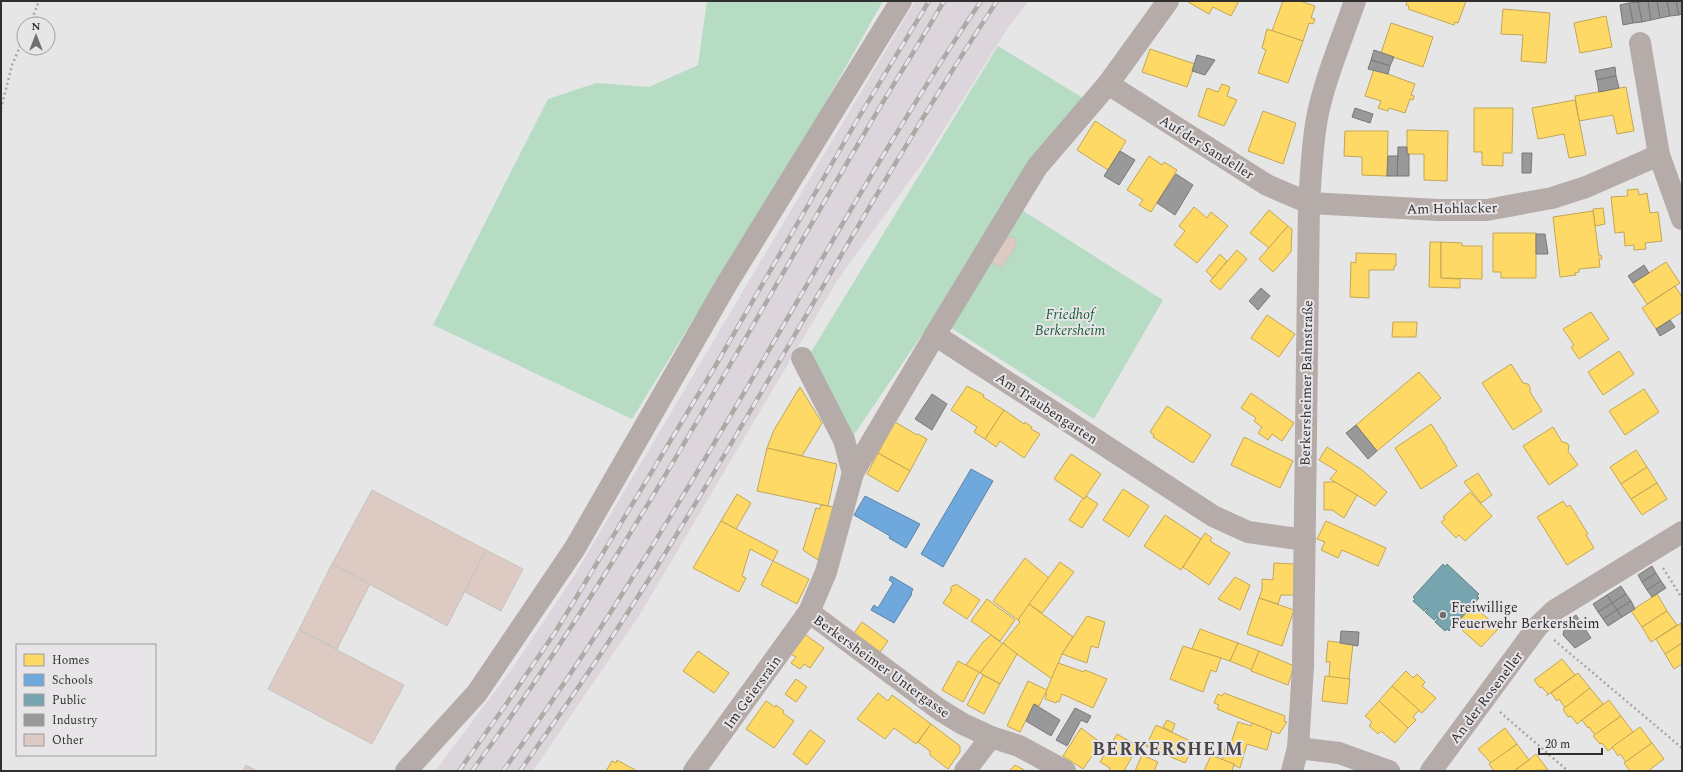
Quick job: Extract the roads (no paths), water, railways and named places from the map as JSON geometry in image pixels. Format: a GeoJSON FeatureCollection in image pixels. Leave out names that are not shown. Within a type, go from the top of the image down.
{"type":"FeatureCollection","features":[{"type":"Feature","properties":{"kind":"street"},"geometry":{"type":"LineString","coordinates":[[406,771],[477,693],[575,548],[726,285],[901,1]]}},
{"type":"Feature","properties":{"kind":"street"},"geometry":{"type":"LineString","coordinates":[[853,473],[1037,166],[1108,84],[1168,1]]}},
{"type":"Feature","properties":{"kind":"street","name":"Berkersheimer Bahnstraße"},"geometry":{"type":"LineString","coordinates":[[1292,771],[1298,748],[1304,666],[1309,203],[1317,118],[1325,88],[1355,1]]}},
{"type":"Feature","properties":{"kind":"street"},"geometry":{"type":"LineString","coordinates":[[1640,42],[1659,155],[1682,219]]}},
{"type":"Feature","properties":{"kind":"street","name":"Auf der Sandeller"},"geometry":{"type":"LineString","coordinates":[[1108,84],[1267,185],[1309,203]]}},
{"type":"Feature","properties":{"kind":"street","name":"Am Hohlacker"},"geometry":{"type":"LineString","coordinates":[[1309,203],[1438,210],[1487,210],[1552,198],[1586,187],[1659,155]]}},
{"type":"Feature","properties":{"kind":"street","name":"Am Traubengarten"},"geometry":{"type":"LineString","coordinates":[[935,335],[1213,516],[1248,532],[1305,540]]}},
{"type":"Feature","properties":{"kind":"street"},"geometry":{"type":"LineString","coordinates":[[802,358],[844,440],[853,473]]}},
{"type":"Feature","properties":{"kind":"street","name":"Berkersheimer Untergasse"},"geometry":{"type":"LineString","coordinates":[[853,473],[826,572],[809,612],[940,710],[963,724],[992,737],[1019,746],[1065,771]]}},
{"type":"Feature","properties":{"kind":"street","name":"An der Roseneller"},"geometry":{"type":"LineString","coordinates":[[1431,771],[1538,626],[1555,610],[1682,532]]}},
{"type":"Feature","properties":{"kind":"street","name":"Im Geiersrain"},"geometry":{"type":"LineString","coordinates":[[694,771],[809,612]]}},
{"type":"Feature","properties":{"kind":"street"},"geometry":{"type":"LineString","coordinates":[[965,771],[992,737]]}},
{"type":"Feature","properties":{"kind":"street"},"geometry":{"type":"LineString","coordinates":[[1298,748],[1339,753],[1389,771]]}},
{"type":"Feature","properties":{"kind":"railway"},"geometry":{"type":"LineString","coordinates":[[459,771],[556,631],[713,370],[856,122],[929,1]]}},
{"type":"Feature","properties":{"kind":"railway"},"geometry":{"type":"LineString","coordinates":[[472,771],[527,694],[629,536],[725,374],[876,113],[944,1]]}},
{"type":"Feature","properties":{"kind":"railway"},"geometry":{"type":"LineString","coordinates":[[503,771],[536,725],[658,536],[889,145],[981,1]]}},
{"type":"Feature","properties":{"kind":"railway"},"geometry":{"type":"LineString","coordinates":[[520,771],[604,649],[664,556],[876,195],[997,1]]}},
{"type":"Feature","properties":{"kind":"place","name":"Freiwillige Feuerwehr Berkersheim"},"geometry":{"type":"Point","coordinates":[1443,615]}},
{"type":"Feature","properties":{"kind":"district","name":"BERKERSHEIM"},"geometry":{"type":"Point","coordinates":[1168,749]}},
{"type":"Feature","properties":{"kind":"park label","name":"Friedhof Berkersheim"},"geometry":{"type":"Point","coordinates":[1070,322]}}]}
